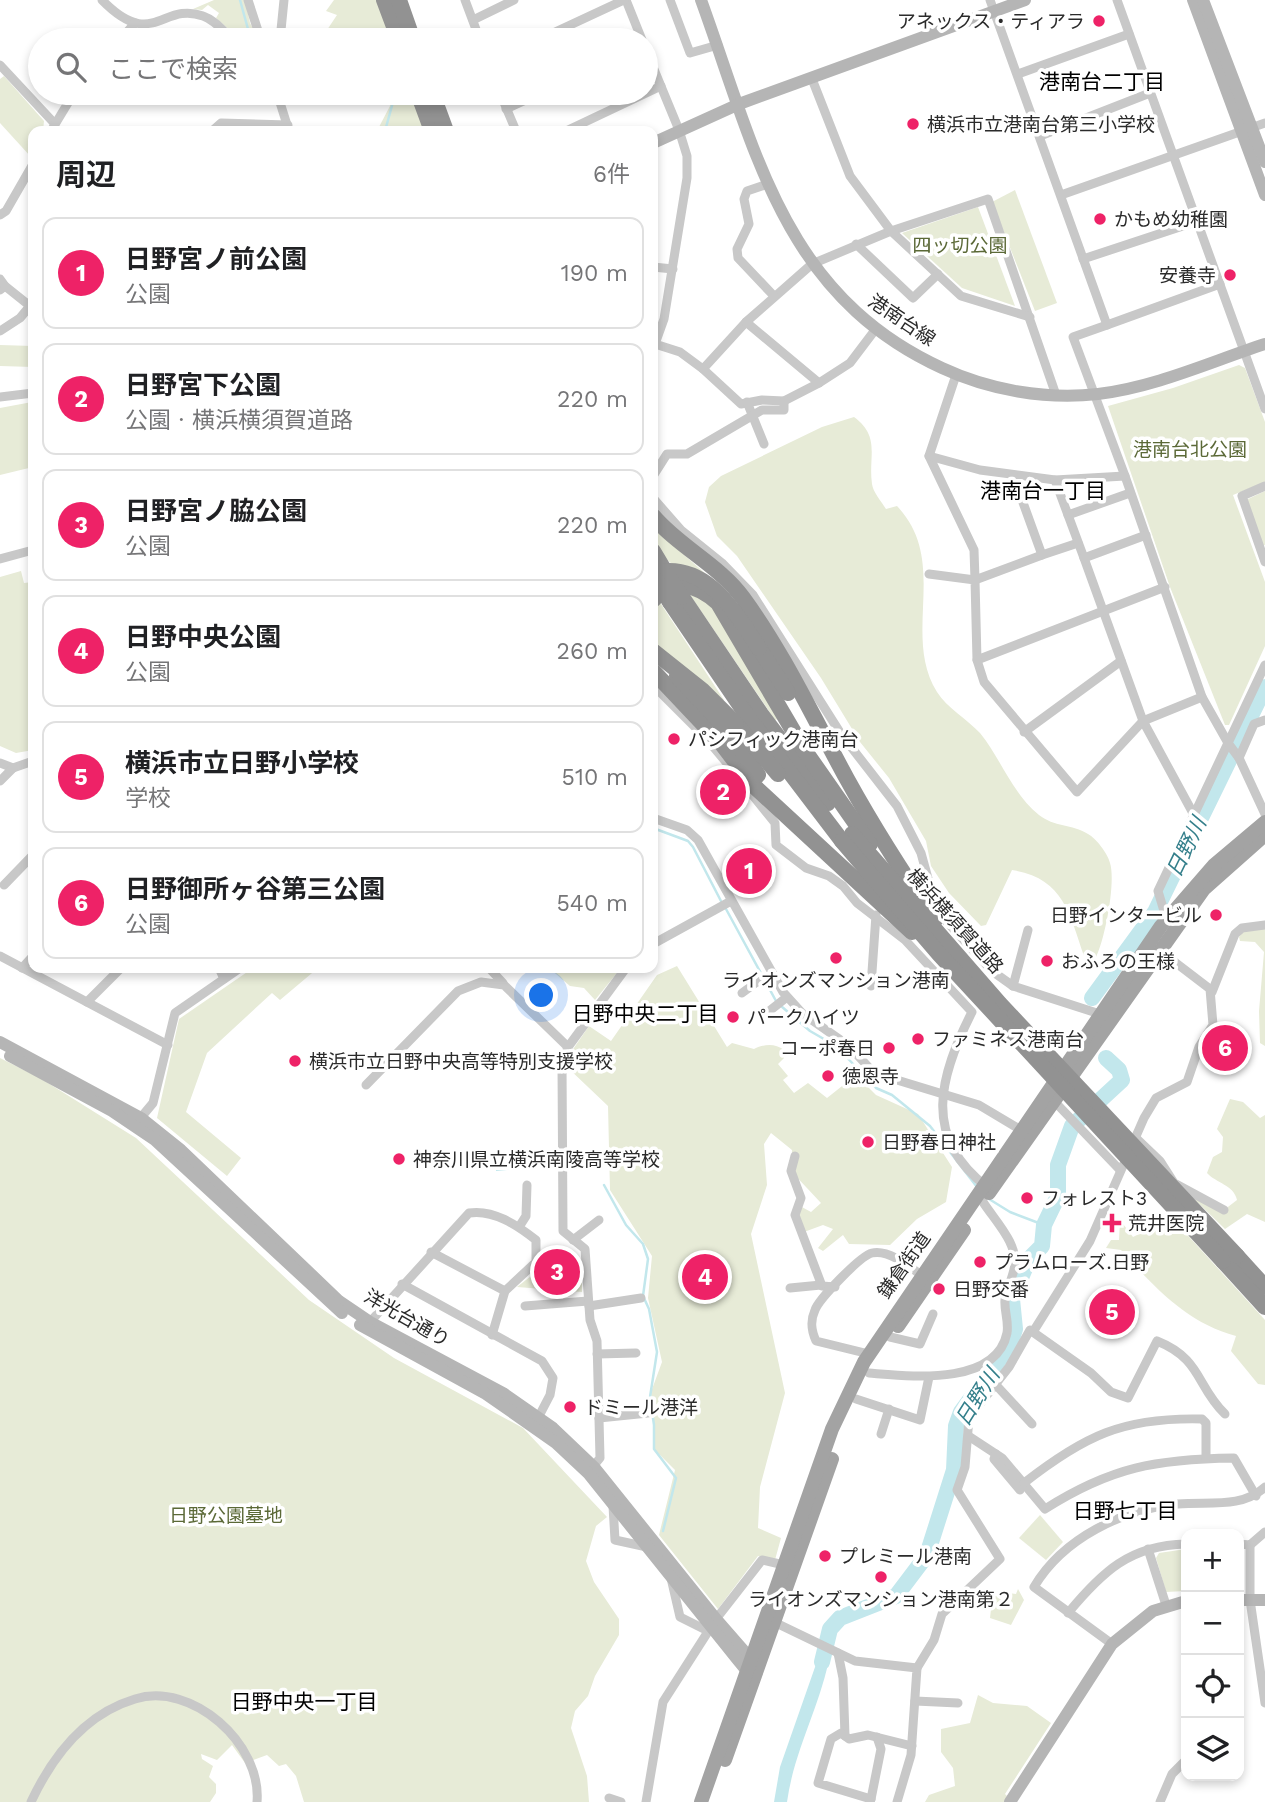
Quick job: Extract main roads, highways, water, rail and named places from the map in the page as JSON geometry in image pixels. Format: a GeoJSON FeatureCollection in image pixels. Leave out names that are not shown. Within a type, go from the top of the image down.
{"type":"FeatureCollection","features":[{"type":"Feature","properties":{"kind":"highway"},"geometry":{"type":"LineString","coordinates":[[384,0],[394,28]]}},
{"type":"Feature","properties":{"kind":"highway"},"geometry":{"type":"LineString","coordinates":[[399,0],[409,28]]}},
{"type":"Feature","properties":{"kind":"highway"},"geometry":{"type":"LineString","coordinates":[[422,105],[430,126]]}},
{"type":"Feature","properties":{"kind":"highway"},"geometry":{"type":"LineString","coordinates":[[436,105],[444,126]]}},
{"type":"Feature","properties":{"kind":"highway"},"geometry":{"type":"LineString","coordinates":[[658,522],[718,571],[743,597],[831,744],[846,777],[900,868],[944,935],[1069,1070]]}},
{"type":"Feature","properties":{"kind":"highway"},"geometry":{"type":"LineString","coordinates":[[658,576],[681,571],[702,580],[730,605],[824,750],[846,777]]}},
{"type":"Feature","properties":{"kind":"highway","name":"横浜横須賀道路"},"geometry":{"type":"LineString","coordinates":[[658,577],[676,599],[750,720],[1230,1259],[1265,1307]]}},
{"type":"Feature","properties":{"kind":"highway"},"geometry":{"type":"LineString","coordinates":[[658,597],[672,588],[689,584],[703,589],[718,603],[851,835]]}},
{"type":"Feature","properties":{"kind":"highway"},"geometry":{"type":"LineString","coordinates":[[658,654],[702,690],[736,724],[808,809],[851,835]]}},
{"type":"Feature","properties":{"kind":"highway"},"geometry":{"type":"LineString","coordinates":[[658,655],[728,730],[782,812]]}},
{"type":"Feature","properties":{"kind":"highway"},"geometry":{"type":"LineString","coordinates":[[658,676],[721,743],[754,786],[909,928],[1055,1093]]}},
{"type":"Feature","properties":{"kind":"highway","name":"横浜横須賀道路"},"geometry":{"type":"LineString","coordinates":[[851,835],[939,954],[1230,1259],[1265,1287]]}},
{"type":"Feature","properties":{"kind":"main road","name":"鎌倉街道"},"geometry":{"type":"LineString","coordinates":[[701,1802],[752,1665],[774,1622],[856,1399],[869,1373],[985,1192],[1055,1093],[1100,1014],[1170,918],[1222,858],[1265,822]]}},
{"type":"Feature","properties":{"kind":"main road","name":"鎌倉街道"},"geometry":{"type":"LineString","coordinates":[[1069,1070],[1159,950],[1170,918],[1265,835]]}},
{"type":"Feature","properties":{"kind":"main road","name":"鎌倉街道"},"geometry":{"type":"LineString","coordinates":[[710,1802],[784,1565],[832,1429],[869,1354],[921,1275],[985,1192],[1021,1130],[1055,1093]]}},
{"type":"Feature","properties":{"kind":"water"},"geometry":{"type":"Polygon","coordinates":[[[526,1151],[528,1168],[496,1171],[495,1154],[526,1151]]]}},
{"type":"Feature","properties":{"kind":"water"},"geometry":{"type":"Polygon","coordinates":[[[821,1650],[830,1654],[826,1673],[795,1764],[787,1802],[774,1802],[780,1767],[821,1650]]]}},
{"type":"Feature","properties":{"kind":"waterway"},"geometry":{"type":"LineString","coordinates":[[240,0],[248,28]]}},
{"type":"Feature","properties":{"kind":"waterway"},"geometry":{"type":"LineString","coordinates":[[386,126],[392,105]]}},
{"type":"Feature","properties":{"kind":"waterway","name":"日野川"},"geometry":{"type":"LineString","coordinates":[[1092,998],[1155,912],[1265,687]]}},
{"type":"Feature","properties":{"kind":"waterway"},"geometry":{"type":"LineString","coordinates":[[658,830],[688,841],[722,903]]}},
{"type":"Feature","properties":{"kind":"waterway"},"geometry":{"type":"LineString","coordinates":[[726,909],[776,1001]]}},
{"type":"Feature","properties":{"kind":"waterway"},"geometry":{"type":"LineString","coordinates":[[781,1006],[810,1031],[836,1046],[876,1088],[892,1095],[930,1126],[977,1187]]}},
{"type":"Feature","properties":{"kind":"waterway","name":"日野川"},"geometry":{"type":"LineString","coordinates":[[822,1662],[830,1629],[840,1618],[896,1596],[927,1555],[954,1470],[956,1426],[961,1412],[1010,1345],[1015,1329],[1012,1299],[1029,1259],[1042,1246],[1044,1225],[1058,1196],[1058,1165],[1072,1126],[1122,1080],[1119,1070],[1106,1058]]}},
{"type":"Feature","properties":{"kind":"waterway"},"geometry":{"type":"LineString","coordinates":[[604,1185],[626,1225],[643,1244],[648,1259],[643,1296],[649,1309],[657,1352],[650,1397],[654,1449],[676,1478],[663,1531]]}},
{"type":"Feature","properties":{"kind":"waterway"},"geometry":{"type":"LineString","coordinates":[[989,1199],[1010,1212],[1044,1225]]}},
{"type":"Feature","properties":{"kind":"place","name":"アネックス・ティアラ"},"geometry":{"type":"Point","coordinates":[1099,21]}},
{"type":"Feature","properties":{"kind":"place","name":"横浜市立港南台第三小学校"},"geometry":{"type":"Point","coordinates":[913,124]}},
{"type":"Feature","properties":{"kind":"place","name":"かもめ幼稚園"},"geometry":{"type":"Point","coordinates":[1100,219]}},
{"type":"Feature","properties":{"kind":"place","name":"安養寺"},"geometry":{"type":"Point","coordinates":[1230,275]}},
{"type":"Feature","properties":{"kind":"place","name":"パシフィック港南台"},"geometry":{"type":"Point","coordinates":[674,739]}},
{"type":"Feature","properties":{"kind":"place","name":"日野宮下公園"},"geometry":{"type":"Point","coordinates":[723,792]}},
{"type":"Feature","properties":{"kind":"place","name":"日野宮ノ前公園"},"geometry":{"type":"Point","coordinates":[749,871]}},
{"type":"Feature","properties":{"kind":"place","name":"日野インタービル"},"geometry":{"type":"Point","coordinates":[1216,915]}},
{"type":"Feature","properties":{"kind":"place","name":"ライオンズマンション港南"},"geometry":{"type":"Point","coordinates":[836,958]}},
{"type":"Feature","properties":{"kind":"place","name":"おふろの王様"},"geometry":{"type":"Point","coordinates":[1047,961]}},
{"type":"Feature","properties":{"kind":"place","name":"パークハイツ"},"geometry":{"type":"Point","coordinates":[733,1017]}},
{"type":"Feature","properties":{"kind":"place","name":"ファミネス港南台"},"geometry":{"type":"Point","coordinates":[918,1039]}},
{"type":"Feature","properties":{"kind":"place","name":"コーポ春日"},"geometry":{"type":"Point","coordinates":[889,1048]}},
{"type":"Feature","properties":{"kind":"place","name":"日野御所ヶ谷第三公園"},"geometry":{"type":"Point","coordinates":[1225,1048]}},
{"type":"Feature","properties":{"kind":"place","name":"横浜市立日野中央高等特別支援学校"},"geometry":{"type":"Point","coordinates":[295,1061]}},
{"type":"Feature","properties":{"kind":"place","name":"徳恩寺"},"geometry":{"type":"Point","coordinates":[828,1076]}},
{"type":"Feature","properties":{"kind":"place","name":"日野春日神社"},"geometry":{"type":"Point","coordinates":[868,1142]}},
{"type":"Feature","properties":{"kind":"place","name":"神奈川県立横浜南陵高等学校"},"geometry":{"type":"Point","coordinates":[399,1159]}},
{"type":"Feature","properties":{"kind":"place","name":"フォレスト3"},"geometry":{"type":"Point","coordinates":[1027,1198]}},
{"type":"Feature","properties":{"kind":"place","name":"荒井医院"},"geometry":{"type":"Point","coordinates":[1112,1223]}},
{"type":"Feature","properties":{"kind":"place","name":"プラムローズ.日野"},"geometry":{"type":"Point","coordinates":[980,1262]}},
{"type":"Feature","properties":{"kind":"place","name":"日野宮ノ脇公園"},"geometry":{"type":"Point","coordinates":[557,1272]}},
{"type":"Feature","properties":{"kind":"place","name":"日野中央公園"},"geometry":{"type":"Point","coordinates":[705,1277]}},
{"type":"Feature","properties":{"kind":"place","name":"日野交番"},"geometry":{"type":"Point","coordinates":[939,1289]}},
{"type":"Feature","properties":{"kind":"place","name":"横浜市立日野小学校"},"geometry":{"type":"Point","coordinates":[1112,1312]}},
{"type":"Feature","properties":{"kind":"place","name":"ドミール港洋"},"geometry":{"type":"Point","coordinates":[570,1407]}},
{"type":"Feature","properties":{"kind":"place","name":"プレミール港南"},"geometry":{"type":"Point","coordinates":[825,1556]}},
{"type":"Feature","properties":{"kind":"place","name":"ライオンズマンション港南第２"},"geometry":{"type":"Point","coordinates":[881,1577]}},
{"type":"Feature","properties":{"kind":"district","name":"港南台二丁目"},"geometry":{"type":"Point","coordinates":[1102,81]}},
{"type":"Feature","properties":{"kind":"district","name":"港南台一丁目"},"geometry":{"type":"Point","coordinates":[1043,490]}},
{"type":"Feature","properties":{"kind":"district","name":"日野中央二丁目"},"geometry":{"type":"Point","coordinates":[645,1013]}},
{"type":"Feature","properties":{"kind":"district","name":"日野七丁目"},"geometry":{"type":"Point","coordinates":[1125,1510]}},
{"type":"Feature","properties":{"kind":"district","name":"日野中央一丁目"},"geometry":{"type":"Point","coordinates":[304,1701]}},
{"type":"Feature","properties":{"kind":"park label","name":"四ッ切公園"},"geometry":{"type":"Point","coordinates":[960,245]}},
{"type":"Feature","properties":{"kind":"park label","name":"港南台北公園"},"geometry":{"type":"Point","coordinates":[1190,449]}},
{"type":"Feature","properties":{"kind":"park label","name":"日野公園墓地"},"geometry":{"type":"Point","coordinates":[226,1515]}}]}
